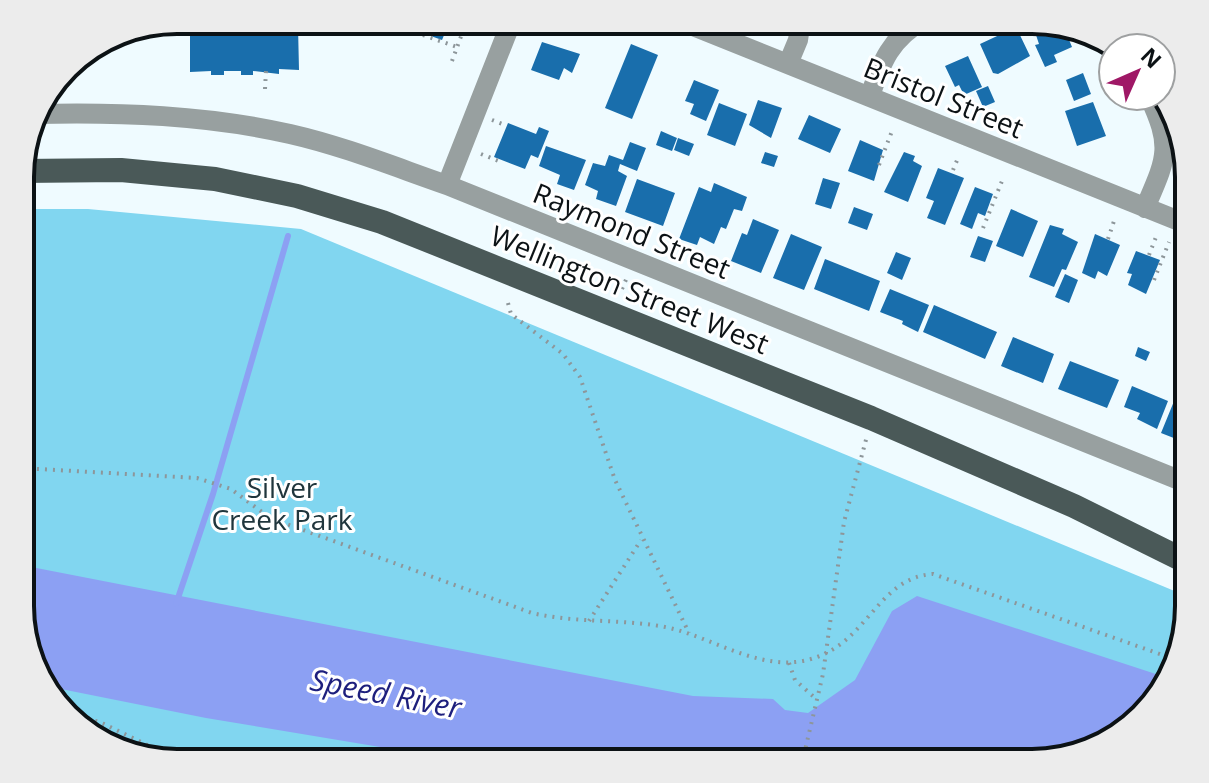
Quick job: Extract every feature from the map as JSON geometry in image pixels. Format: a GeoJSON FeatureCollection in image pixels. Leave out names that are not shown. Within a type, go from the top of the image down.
{"type":"FeatureCollection","features":[{"type":"Feature","properties":{"kind":"main road","name":"Wellington Street West"},"geometry":{"type":"LineString","coordinates":[[34,171],[121,170],[215,179],[297,196],[382,222],[871,418],[1074,506],[1175,556]]}},
{"type":"Feature","properties":{"kind":"street"},"geometry":{"type":"LineString","coordinates":[[447,185],[506,34]]}},
{"type":"Feature","properties":{"kind":"street","name":"Bristol Street"},"geometry":{"type":"LineString","coordinates":[[713,34],[1175,220]]}},
{"type":"Feature","properties":{"kind":"street"},"geometry":{"type":"LineString","coordinates":[[788,64],[799,34]]}},
{"type":"Feature","properties":{"kind":"street"},"geometry":{"type":"LineString","coordinates":[[870,96],[891,46],[902,34]]}},
{"type":"Feature","properties":{"kind":"street"},"geometry":{"type":"LineString","coordinates":[[1145,208],[1167,153],[1165,131],[1156,112]]}},
{"type":"Feature","properties":{"kind":"street","name":"Raymond Street"},"geometry":{"type":"LineString","coordinates":[[49,114],[171,115],[233,123],[327,144],[447,185],[1175,478]]}},
{"type":"Feature","properties":{"kind":"path"},"geometry":{"type":"LineString","coordinates":[[452,61],[462,34]]}},
{"type":"Feature","properties":{"kind":"path"},"geometry":{"type":"LineString","coordinates":[[423,35],[457,47]]}},
{"type":"Feature","properties":{"kind":"path"},"geometry":{"type":"LineString","coordinates":[[265,89],[266,71]]}},
{"type":"Feature","properties":{"kind":"path"},"geometry":{"type":"LineString","coordinates":[[879,165],[892,131]]}},
{"type":"Feature","properties":{"kind":"path"},"geometry":{"type":"LineString","coordinates":[[953,170],[958,158]]}},
{"type":"Feature","properties":{"kind":"path"},"geometry":{"type":"LineString","coordinates":[[983,228],[1004,176]]}},
{"type":"Feature","properties":{"kind":"path"},"geometry":{"type":"LineString","coordinates":[[1108,239],[1114,221]]}},
{"type":"Feature","properties":{"kind":"path"},"geometry":{"type":"LineString","coordinates":[[1149,255],[1156,237]]}},
{"type":"Feature","properties":{"kind":"path"},"geometry":{"type":"LineString","coordinates":[[1154,280],[1169,242]]}},
{"type":"Feature","properties":{"kind":"path"},"geometry":{"type":"LineString","coordinates":[[508,303],[511,314],[563,354],[580,377],[602,451],[641,540],[689,633]]}},
{"type":"Feature","properties":{"kind":"path"},"geometry":{"type":"LineString","coordinates":[[805,749],[814,697],[823,674],[844,522],[871,418]]}},
{"type":"Feature","properties":{"kind":"path"},"geometry":{"type":"LineString","coordinates":[[34,469],[203,480],[229,488],[270,518],[532,613],[589,621],[642,623],[689,633],[742,655],[789,663],[824,655],[859,631],[895,586],[915,575],[933,574],[1165,656]]}},
{"type":"Feature","properties":{"kind":"path"},"geometry":{"type":"LineString","coordinates":[[589,621],[641,540]]}},
{"type":"Feature","properties":{"kind":"path"},"geometry":{"type":"LineString","coordinates":[[789,663],[795,680],[814,697]]}},
{"type":"Feature","properties":{"kind":"path"},"geometry":{"type":"LineString","coordinates":[[90,719],[150,746]]}},
{"type":"Feature","properties":{"kind":"green space","name":"Silver Creek Park"},"geometry":{"type":"Polygon","coordinates":[[[34,209],[88,209],[301,229],[1175,591],[1172,634],[1160,669],[1133,707],[1104,730],[1078,741],[1041,749],[177,749],[149,746],[114,734],[83,714],[58,685],[42,652],[35,625],[34,209]]]}},
{"type":"Feature","properties":{"kind":"water","name":"Speed River"},"geometry":{"type":"Polygon","coordinates":[[[34,568],[693,696],[773,699],[785,710],[808,713],[855,680],[892,611],[917,596],[1157,674],[1133,707],[1104,730],[1078,741],[1041,749],[392,749],[206,718],[61,689],[39,643],[35,625],[34,568]]]}},
{"type":"Feature","properties":{"kind":"building"},"geometry":{"type":"Polygon","coordinates":[[[190,34],[298,34],[299,70],[279,69],[279,74],[253,71],[253,75],[241,75],[241,71],[224,71],[224,75],[211,75],[211,71],[190,72],[190,34]]]}},
{"type":"Feature","properties":{"kind":"building"},"geometry":{"type":"Polygon","coordinates":[[[428,34],[445,34],[442,40],[428,34]]]}},
{"type":"Feature","properties":{"kind":"building"},"geometry":{"type":"Polygon","coordinates":[[[1001,34],[1019,34],[1030,56],[998,74],[993,73],[980,44],[1001,34]]]}},
{"type":"Feature","properties":{"kind":"building"},"geometry":{"type":"Polygon","coordinates":[[[1036,34],[1069,39],[1072,47],[1054,55],[1057,62],[1045,67],[1035,45],[1039,44],[1036,34]]]}},
{"type":"Feature","properties":{"kind":"building"},"geometry":{"type":"Polygon","coordinates":[[[542,42],[580,54],[572,73],[564,68],[559,80],[531,70],[542,42]]]}},
{"type":"Feature","properties":{"kind":"building"},"geometry":{"type":"Polygon","coordinates":[[[631,44],[658,55],[632,119],[605,108],[631,44]]]}},
{"type":"Feature","properties":{"kind":"building"},"geometry":{"type":"Polygon","coordinates":[[[968,56],[982,87],[964,95],[959,85],[955,87],[945,66],[968,56]]]}},
{"type":"Feature","properties":{"kind":"building"},"geometry":{"type":"Polygon","coordinates":[[[1083,73],[1091,94],[1074,101],[1066,80],[1083,73]]]}},
{"type":"Feature","properties":{"kind":"building"},"geometry":{"type":"Polygon","coordinates":[[[694,80],[719,90],[706,121],[690,114],[694,104],[685,101],[694,80]]]}},
{"type":"Feature","properties":{"kind":"building"},"geometry":{"type":"Polygon","coordinates":[[[988,86],[995,102],[983,107],[976,91],[988,86]]]}},
{"type":"Feature","properties":{"kind":"building"},"geometry":{"type":"Polygon","coordinates":[[[758,100],[782,108],[771,138],[749,125],[758,100]]]}},
{"type":"Feature","properties":{"kind":"building"},"geometry":{"type":"Polygon","coordinates":[[[1093,102],[1106,136],[1077,146],[1065,111],[1093,102]]]}},
{"type":"Feature","properties":{"kind":"building"},"geometry":{"type":"Polygon","coordinates":[[[719,103],[747,114],[735,146],[707,135],[719,103]]]}},
{"type":"Feature","properties":{"kind":"building"},"geometry":{"type":"Polygon","coordinates":[[[809,115],[841,129],[830,153],[798,139],[809,115]]]}},
{"type":"Feature","properties":{"kind":"building"},"geometry":{"type":"Polygon","coordinates":[[[508,123],[536,134],[539,127],[549,131],[538,158],[531,155],[525,169],[494,157],[508,123]]]}},
{"type":"Feature","properties":{"kind":"building"},"geometry":{"type":"Polygon","coordinates":[[[661,131],[677,138],[672,151],[656,145],[661,131]]]}},
{"type":"Feature","properties":{"kind":"building"},"geometry":{"type":"Polygon","coordinates":[[[678,138],[694,144],[689,156],[674,150],[678,138]]]}},
{"type":"Feature","properties":{"kind":"building"},"geometry":{"type":"Polygon","coordinates":[[[860,140],[883,150],[874,181],[848,171],[860,140]]]}},
{"type":"Feature","properties":{"kind":"building"},"geometry":{"type":"Polygon","coordinates":[[[630,142],[646,148],[637,171],[620,164],[618,171],[627,176],[616,206],[596,199],[598,191],[585,185],[593,163],[605,166],[609,155],[623,160],[630,142]]]}},
{"type":"Feature","properties":{"kind":"building"},"geometry":{"type":"Polygon","coordinates":[[[546,146],[586,160],[574,190],[557,184],[560,175],[539,166],[546,146]]]}},
{"type":"Feature","properties":{"kind":"building"},"geometry":{"type":"Polygon","coordinates":[[[765,152],[778,156],[774,167],[761,163],[765,152]]]}},
{"type":"Feature","properties":{"kind":"building"},"geometry":{"type":"Polygon","coordinates":[[[904,152],[915,156],[913,161],[922,166],[908,202],[884,192],[904,152]]]}},
{"type":"Feature","properties":{"kind":"building"},"geometry":{"type":"Polygon","coordinates":[[[938,168],[964,178],[945,225],[927,218],[934,201],[926,198],[938,168]]]}},
{"type":"Feature","properties":{"kind":"building"},"geometry":{"type":"Polygon","coordinates":[[[823,178],[840,183],[831,209],[815,204],[823,178]]]}},
{"type":"Feature","properties":{"kind":"building"},"geometry":{"type":"Polygon","coordinates":[[[637,179],[675,193],[663,226],[625,212],[637,179]]]}},
{"type":"Feature","properties":{"kind":"building"},"geometry":{"type":"Polygon","coordinates":[[[714,183],[747,197],[742,211],[734,209],[726,229],[721,227],[714,244],[700,237],[697,245],[679,239],[699,187],[711,192],[714,183]]]}},
{"type":"Feature","properties":{"kind":"building"},"geometry":{"type":"Polygon","coordinates":[[[975,187],[993,194],[985,216],[978,213],[972,229],[960,224],[975,187]]]}},
{"type":"Feature","properties":{"kind":"building"},"geometry":{"type":"Polygon","coordinates":[[[854,207],[873,214],[867,230],[848,223],[854,207]]]}},
{"type":"Feature","properties":{"kind":"building"},"geometry":{"type":"Polygon","coordinates":[[[1011,209],[1038,221],[1023,257],[996,246],[1011,209]]]}},
{"type":"Feature","properties":{"kind":"building"},"geometry":{"type":"Polygon","coordinates":[[[753,219],[779,230],[761,273],[731,261],[742,233],[747,235],[753,219]]]}},
{"type":"Feature","properties":{"kind":"building"},"geometry":{"type":"Polygon","coordinates":[[[1050,225],[1064,229],[1062,234],[1078,242],[1066,270],[1062,269],[1054,287],[1029,277],[1050,225]]]}},
{"type":"Feature","properties":{"kind":"building"},"geometry":{"type":"Polygon","coordinates":[[[791,234],[822,247],[804,290],[773,278],[791,234]]]}},
{"type":"Feature","properties":{"kind":"building"},"geometry":{"type":"Polygon","coordinates":[[[1095,234],[1120,245],[1107,276],[1098,271],[1095,279],[1082,273],[1095,234]]]}},
{"type":"Feature","properties":{"kind":"building"},"geometry":{"type":"Polygon","coordinates":[[[978,236],[993,241],[985,262],[970,257],[978,236]]]}},
{"type":"Feature","properties":{"kind":"building"},"geometry":{"type":"Polygon","coordinates":[[[1136,251],[1160,260],[1146,294],[1128,285],[1132,274],[1127,273],[1136,251]]]}},
{"type":"Feature","properties":{"kind":"building"},"geometry":{"type":"Polygon","coordinates":[[[896,252],[911,258],[902,280],[887,273],[896,252]]]}},
{"type":"Feature","properties":{"kind":"building"},"geometry":{"type":"Polygon","coordinates":[[[825,259],[880,281],[869,311],[814,289],[825,259]]]}},
{"type":"Feature","properties":{"kind":"building"},"geometry":{"type":"Polygon","coordinates":[[[1065,274],[1078,280],[1069,303],[1055,297],[1065,274]]]}},
{"type":"Feature","properties":{"kind":"building"},"geometry":{"type":"Polygon","coordinates":[[[890,289],[929,305],[918,332],[902,324],[903,321],[880,312],[890,289]]]}},
{"type":"Feature","properties":{"kind":"building"},"geometry":{"type":"Polygon","coordinates":[[[934,305],[997,332],[985,359],[923,332],[934,305]]]}},
{"type":"Feature","properties":{"kind":"building"},"geometry":{"type":"Polygon","coordinates":[[[1013,337],[1054,354],[1043,383],[1001,366],[1013,337]]]}},
{"type":"Feature","properties":{"kind":"building"},"geometry":{"type":"Polygon","coordinates":[[[1138,347],[1150,352],[1146,361],[1135,356],[1138,347]]]}},
{"type":"Feature","properties":{"kind":"building"},"geometry":{"type":"Polygon","coordinates":[[[1070,361],[1119,380],[1107,408],[1058,389],[1070,361]]]}},
{"type":"Feature","properties":{"kind":"building"},"geometry":{"type":"Polygon","coordinates":[[[1132,386],[1168,401],[1157,429],[1137,419],[1140,413],[1124,407],[1132,386]]]}},
{"type":"Feature","properties":{"kind":"building"},"geometry":{"type":"Polygon","coordinates":[[[1175,399],[1175,438],[1161,433],[1175,399]]]}},
{"type":"Feature","properties":{"kind":"waterway"},"geometry":{"type":"LineString","coordinates":[[176,604],[213,494],[288,236]]}}]}
